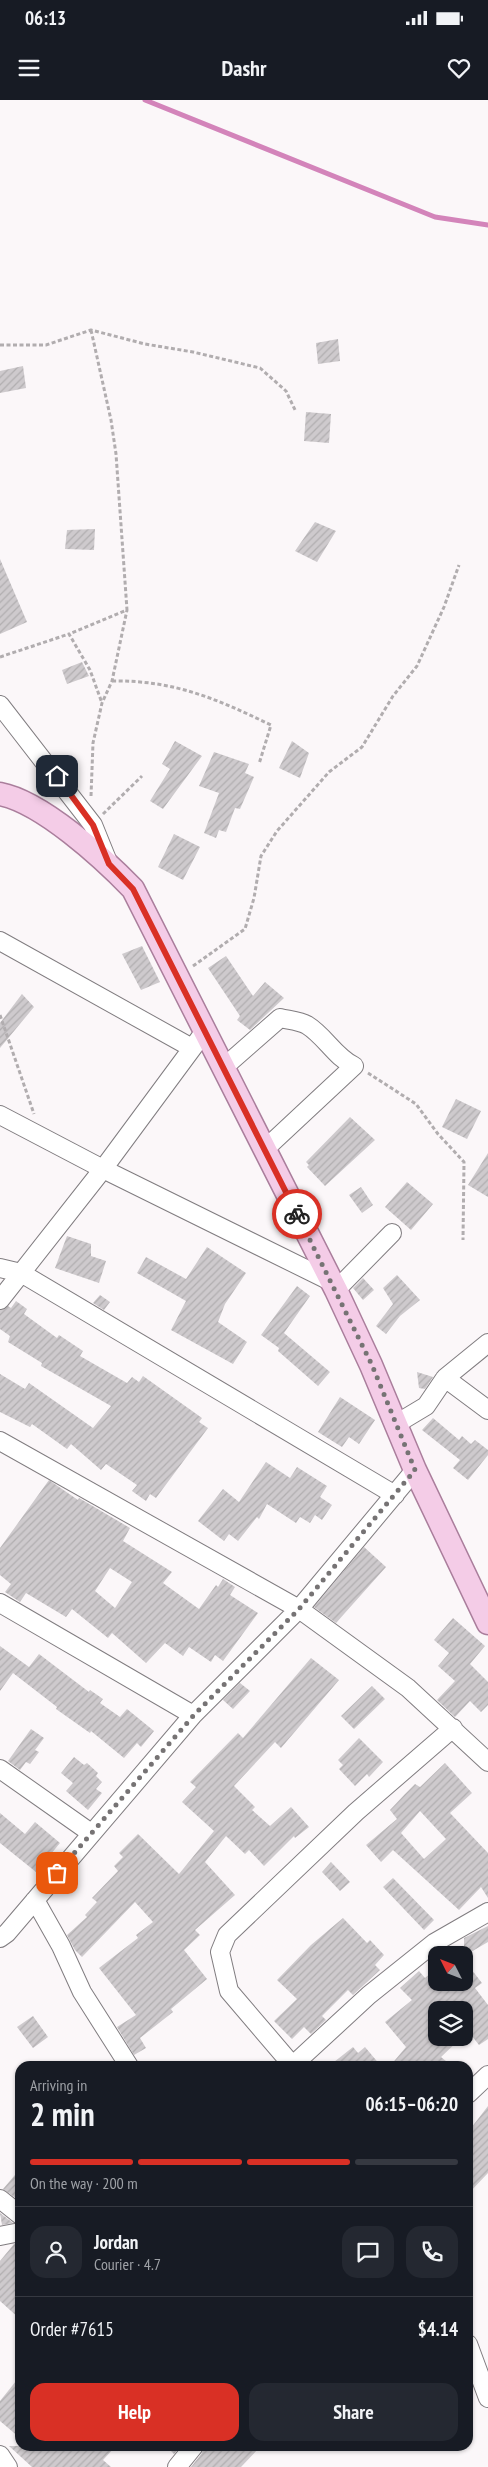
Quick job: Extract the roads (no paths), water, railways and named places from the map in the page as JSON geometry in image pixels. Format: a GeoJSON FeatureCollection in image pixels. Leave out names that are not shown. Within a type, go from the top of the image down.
{"type":"FeatureCollection","features":[{"type":"Feature","properties":{"kind":"main road"},"geometry":{"type":"LineString","coordinates":[[0,794],[14,796],[38,810],[109,864],[133,889],[178,976],[199,1040],[223,1068],[334,1286],[372,1365],[415,1470],[488,1623]]}},
{"type":"Feature","properties":{"kind":"street"},"geometry":{"type":"LineString","coordinates":[[0,705],[93,825],[109,864]]}},
{"type":"Feature","properties":{"kind":"street"},"geometry":{"type":"LineString","coordinates":[[0,941],[199,1040],[103,1169],[0,1300]]}},
{"type":"Feature","properties":{"kind":"street"},"geometry":{"type":"LineString","coordinates":[[223,1068],[280,1018],[306,1024],[327,1042],[343,1061],[354,1066],[264,1150]]}},
{"type":"Feature","properties":{"kind":"street"},"geometry":{"type":"LineString","coordinates":[[0,1115],[334,1286],[392,1234]]}},
{"type":"Feature","properties":{"kind":"street"},"geometry":{"type":"LineString","coordinates":[[0,1268],[22,1273],[395,1496]]}},
{"type":"Feature","properties":{"kind":"street"},"geometry":{"type":"LineString","coordinates":[[396,1424],[426,1406],[445,1378],[488,1343]]}},
{"type":"Feature","properties":{"kind":"street"},"geometry":{"type":"LineString","coordinates":[[445,1378],[488,1410]]}},
{"type":"Feature","properties":{"kind":"street"},"geometry":{"type":"LineString","coordinates":[[0,1441],[299,1609],[408,1688],[488,1762]]}},
{"type":"Feature","properties":{"kind":"street"},"geometry":{"type":"LineString","coordinates":[[0,1938],[7,1933],[194,1715],[299,1609],[415,1470]]}},
{"type":"Feature","properties":{"kind":"street"},"geometry":{"type":"LineString","coordinates":[[0,1603],[194,1715]]}},
{"type":"Feature","properties":{"kind":"street"},"geometry":{"type":"LineString","coordinates":[[289,2061],[229,1991],[220,1952],[227,1935],[356,1812],[453,1728]]}},
{"type":"Feature","properties":{"kind":"street"},"geometry":{"type":"LineString","coordinates":[[0,1769],[92,1833]]}},
{"type":"Feature","properties":{"kind":"street"},"geometry":{"type":"LineString","coordinates":[[35,1900],[61,1946],[82,1992],[126,2061]]}},
{"type":"Feature","properties":{"kind":"street"},"geometry":{"type":"LineString","coordinates":[[298,2061],[370,1995],[434,1943],[488,1912]]}},
{"type":"Feature","properties":{"kind":"street"},"geometry":{"type":"LineString","coordinates":[[473,2090],[488,2076]]}},
{"type":"Feature","properties":{"kind":"street"},"geometry":{"type":"LineString","coordinates":[[0,2199],[15,2211]]}},
{"type":"Feature","properties":{"kind":"street"},"geometry":{"type":"LineString","coordinates":[[0,2236],[15,2233]]}},
{"type":"Feature","properties":{"kind":"street"},"geometry":{"type":"LineString","coordinates":[[473,2358],[488,2398]]}},
{"type":"Feature","properties":{"kind":"street"},"geometry":{"type":"LineString","coordinates":[[177,2467],[190,2451]]}},
{"type":"Feature","properties":{"kind":"street"},"geometry":{"type":"LineString","coordinates":[[0,2455],[8,2467]]}},
{"type":"Feature","properties":{"kind":"waterway"},"geometry":{"type":"LineString","coordinates":[[145,100],[435,217],[488,225]]}}]}
